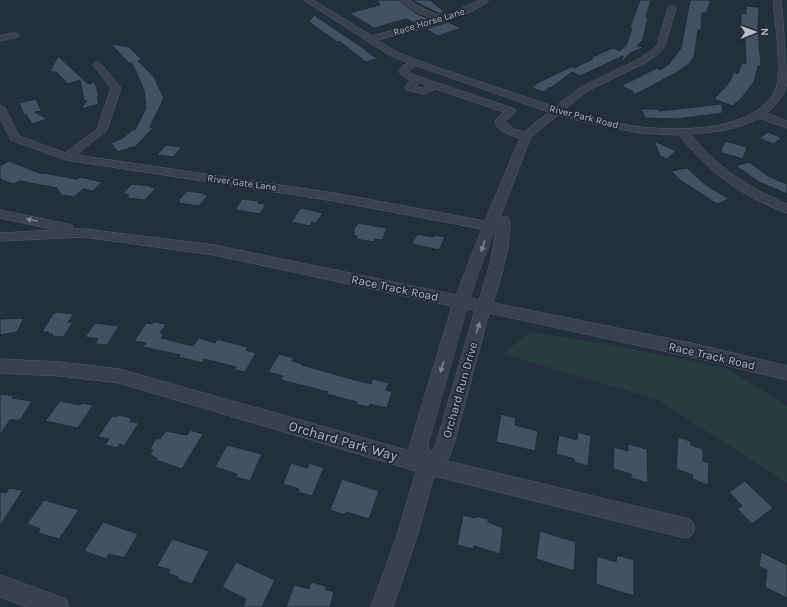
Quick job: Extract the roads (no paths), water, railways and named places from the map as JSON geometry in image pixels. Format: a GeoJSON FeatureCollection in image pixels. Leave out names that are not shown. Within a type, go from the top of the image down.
{"type":"FeatureCollection","features":[{"type":"Feature","properties":{"kind":"street","name":"River Park Road"},"geometry":{"type":"LineString","coordinates":[[308,0],[394,54],[416,63],[556,111],[597,122],[642,130],[682,132],[722,128],[746,121],[772,104],[781,87],[784,73],[777,0]]}},
{"type":"Feature","properties":{"kind":"street"},"geometry":{"type":"LineString","coordinates":[[404,0],[421,11],[442,19]]}},
{"type":"Feature","properties":{"kind":"street","name":"Race Horse Lane"},"geometry":{"type":"LineString","coordinates":[[371,39],[461,13],[485,0]]}},
{"type":"Feature","properties":{"kind":"street"},"geometry":{"type":"LineString","coordinates":[[416,63],[406,68],[404,72],[420,80],[511,111],[500,121],[501,125],[510,131],[526,136],[584,89],[642,61],[655,52],[661,46],[672,8]]}},
{"type":"Feature","properties":{"kind":"street"},"geometry":{"type":"LineString","coordinates":[[0,39],[15,35]]}},
{"type":"Feature","properties":{"kind":"street"},"geometry":{"type":"LineString","coordinates":[[66,157],[102,130],[116,88],[97,64]]}},
{"type":"Feature","properties":{"kind":"street","name":"River Gate Lane"},"geometry":{"type":"LineString","coordinates":[[0,108],[15,138],[66,157],[334,197],[503,229]]}},
{"type":"Feature","properties":{"kind":"street"},"geometry":{"type":"LineString","coordinates":[[758,114],[787,125]]}},
{"type":"Feature","properties":{"kind":"street"},"geometry":{"type":"LineString","coordinates":[[682,132],[700,155],[719,172],[744,189],[787,209]]}},
{"type":"Feature","properties":{"kind":"street","name":"Orchard Run Drive"},"geometry":{"type":"LineString","coordinates":[[503,197],[503,237],[493,282],[475,335],[443,450],[433,464],[427,465],[420,453],[419,444],[461,302],[472,276],[489,227],[503,197],[526,136]]}},
{"type":"Feature","properties":{"kind":"street"},"geometry":{"type":"LineString","coordinates":[[0,214],[84,233]]}},
{"type":"Feature","properties":{"kind":"street","name":"Race Track Road"},"geometry":{"type":"LineString","coordinates":[[0,237],[84,233],[214,250],[688,350],[787,373]]}},
{"type":"Feature","properties":{"kind":"street","name":"Orchard Park Way"},"geometry":{"type":"LineString","coordinates":[[0,366],[88,370],[119,376],[427,465],[685,528]]}},
{"type":"Feature","properties":{"kind":"street"},"geometry":{"type":"LineString","coordinates":[[382,607],[407,536],[427,465]]}},
{"type":"Feature","properties":{"kind":"street"},"geometry":{"type":"LineString","coordinates":[[0,586],[58,607]]}}]}
